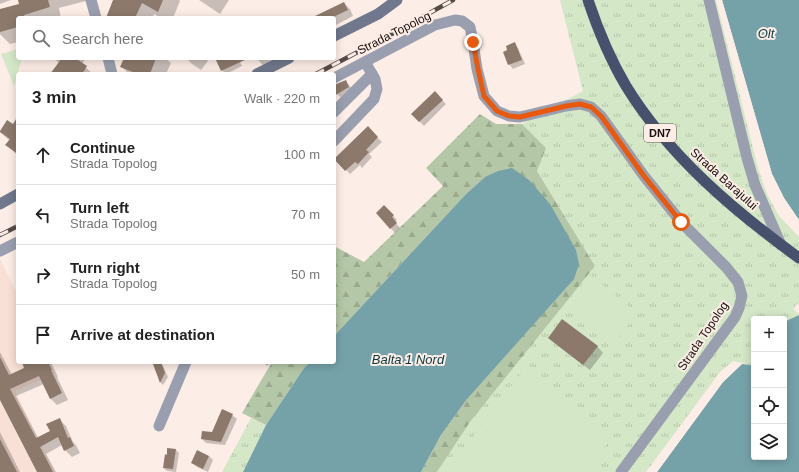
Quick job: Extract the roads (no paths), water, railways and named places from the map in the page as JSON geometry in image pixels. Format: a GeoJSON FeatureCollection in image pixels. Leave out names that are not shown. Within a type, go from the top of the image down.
{"type":"FeatureCollection","features":[{"type":"Feature","properties":{"kind":"highway","name":"Strada Barajului"},"geometry":{"type":"LineString","coordinates":[[588,0],[596,24],[615,66],[651,122],[684,161],[704,181],[724,199],[799,258]]}},
{"type":"Feature","properties":{"kind":"main road"},"geometry":{"type":"LineString","coordinates":[[336,35],[378,14],[397,0]]}},
{"type":"Feature","properties":{"kind":"main road"},"geometry":{"type":"LineString","coordinates":[[261,72],[285,60]]}},
{"type":"Feature","properties":{"kind":"main road"},"geometry":{"type":"LineString","coordinates":[[0,204],[16,195]]}},
{"type":"Feature","properties":{"kind":"street"},"geometry":{"type":"LineString","coordinates":[[91,0],[95,16]]}},
{"type":"Feature","properties":{"kind":"street","name":"Strada Barajului"},"geometry":{"type":"LineString","coordinates":[[709,0],[747,158],[755,185],[781,245]]}},
{"type":"Feature","properties":{"kind":"street","name":"Strada Topolog"},"geometry":{"type":"LineString","coordinates":[[336,77],[435,25],[455,20],[462,21],[470,27],[484,96],[497,111],[509,116],[520,117],[580,104],[591,107],[601,116],[644,176],[681,222],[726,267],[738,282],[742,296],[735,317],[621,472]]}},
{"type":"Feature","properties":{"kind":"street"},"geometry":{"type":"LineString","coordinates":[[108,60],[112,72]]}},
{"type":"Feature","properties":{"kind":"street"},"geometry":{"type":"LineString","coordinates":[[336,139],[374,99],[378,89],[375,80],[365,62]]}},
{"type":"Feature","properties":{"kind":"street"},"geometry":{"type":"LineString","coordinates":[[336,110],[372,74]]}},
{"type":"Feature","properties":{"kind":"street"},"geometry":{"type":"LineString","coordinates":[[0,251],[16,243]]}},
{"type":"Feature","properties":{"kind":"street"},"geometry":{"type":"LineString","coordinates":[[159,426],[185,364]]}},
{"type":"Feature","properties":{"kind":"water","name":"Olt"},"geometry":{"type":"Polygon","coordinates":[[[722,0],[799,0],[799,220],[784,198],[772,174],[722,0]]]}},
{"type":"Feature","properties":{"kind":"water","name":"Balta 1 Nord"},"geometry":{"type":"Polygon","coordinates":[[[512,168],[529,180],[550,204],[576,250],[579,264],[574,279],[467,399],[441,435],[421,472],[243,472],[266,425],[304,368],[308,364],[336,364],[336,334],[467,193],[485,177],[498,171],[512,168]]]}},
{"type":"Feature","properties":{"kind":"water"},"geometry":{"type":"Polygon","coordinates":[[[799,315],[799,472],[657,472],[723,382],[742,364],[751,365],[751,460],[787,460],[787,321],[799,315]]]}},
{"type":"Feature","properties":{"kind":"railway"},"geometry":{"type":"LineString","coordinates":[[320,72],[453,0]]}},
{"type":"Feature","properties":{"kind":"railway"},"geometry":{"type":"LineString","coordinates":[[0,235],[16,227]]}}]}
